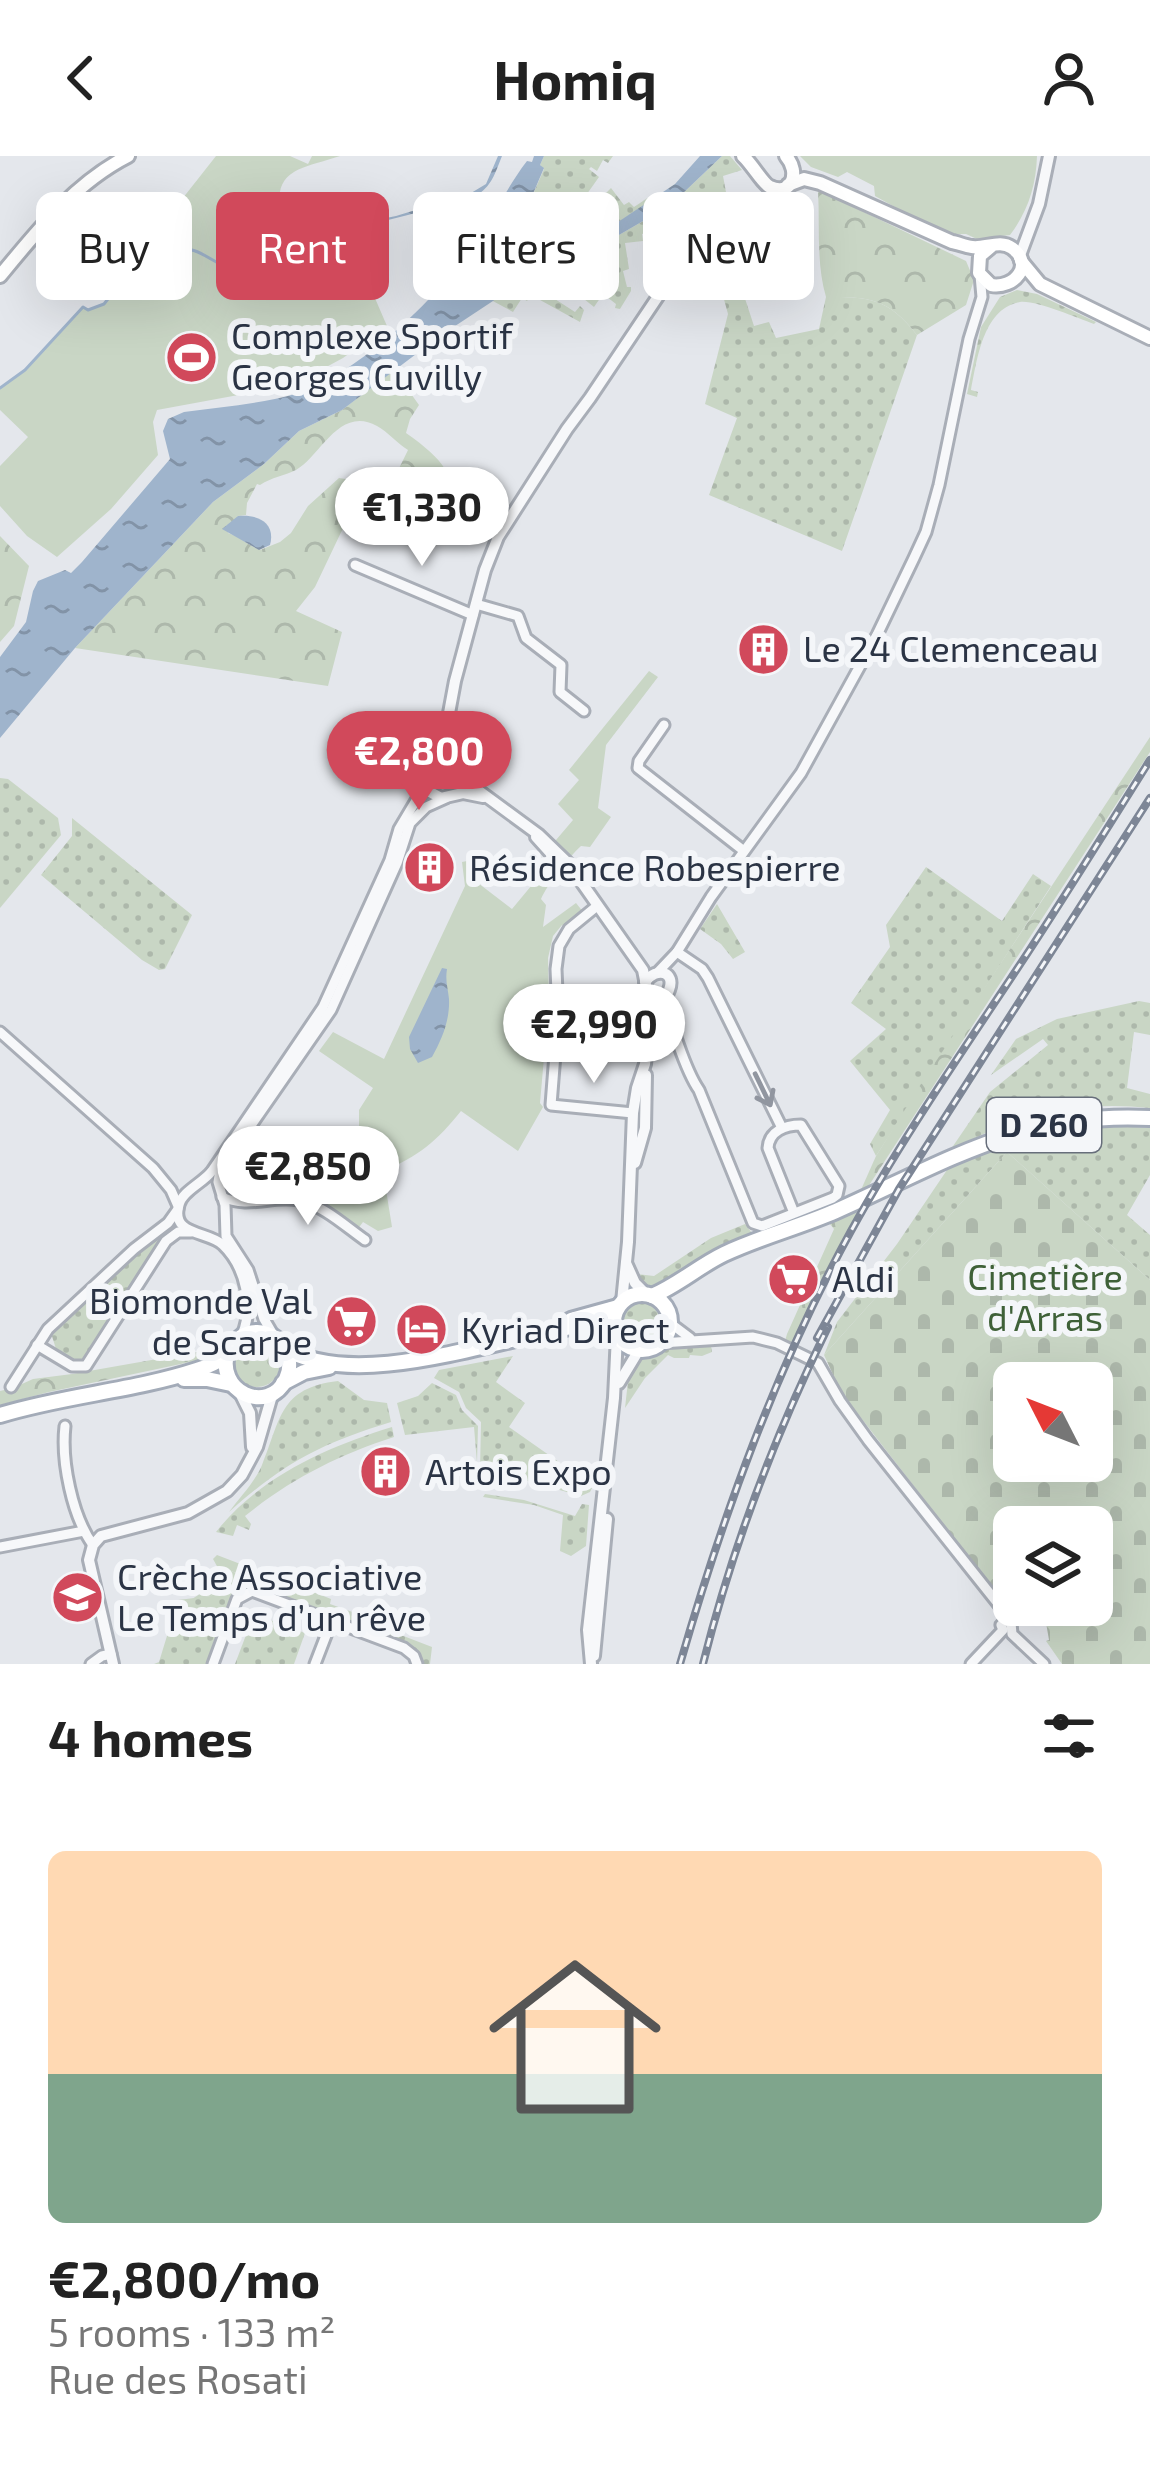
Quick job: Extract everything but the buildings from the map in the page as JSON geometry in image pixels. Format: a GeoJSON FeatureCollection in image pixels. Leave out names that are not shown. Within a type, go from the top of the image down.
{"type":"FeatureCollection","features":[{"type":"Feature","properties":{"kind":"main road"},"geometry":{"type":"LineString","coordinates":[[742,156],[771,188],[806,179],[851,194]]}},
{"type":"Feature","properties":{"kind":"main road"},"geometry":{"type":"LineString","coordinates":[[0,276],[62,206],[119,157]]}},
{"type":"Feature","properties":{"kind":"main road"},"geometry":{"type":"LineString","coordinates":[[786,187],[795,172],[788,158]]}},
{"type":"Feature","properties":{"kind":"main road"},"geometry":{"type":"LineString","coordinates":[[788,158],[952,242],[1011,247],[1040,284],[1150,338]]}},
{"type":"Feature","properties":{"kind":"main road"},"geometry":{"type":"LineString","coordinates":[[761,178],[764,159]]}},
{"type":"Feature","properties":{"kind":"main road"},"geometry":{"type":"LineString","coordinates":[[952,242],[991,285],[1040,284]]}},
{"type":"Feature","properties":{"kind":"main road"},"geometry":{"type":"LineString","coordinates":[[980,274],[980,256],[995,244]]}},
{"type":"Feature","properties":{"kind":"main road"},"geometry":{"type":"LineString","coordinates":[[1009,285],[1019,274],[1020,259]]}},
{"type":"Feature","properties":{"kind":"main road","name":"D 260"},"geometry":{"type":"LineString","coordinates":[[649,1295],[731,1251],[822,1217],[1006,1135],[1098,1117],[1150,1118]]}},
{"type":"Feature","properties":{"kind":"main road","name":"D 260"},"geometry":{"type":"LineString","coordinates":[[669,1318],[678,1296],[703,1266]]}},
{"type":"Feature","properties":{"kind":"main road"},"geometry":{"type":"LineString","coordinates":[[166,1379],[200,1378],[254,1397],[304,1372],[336,1365],[441,1355],[592,1324],[616,1333],[639,1350],[654,1348],[667,1336],[669,1318],[662,1302],[635,1294],[620,1305],[526,1336]]}},
{"type":"Feature","properties":{"kind":"main road"},"geometry":{"type":"LineString","coordinates":[[616,1333],[614,1318],[620,1305]]}},
{"type":"Feature","properties":{"kind":"main road"},"geometry":{"type":"LineString","coordinates":[[0,1414],[209,1366],[241,1336],[259,1332],[308,1360],[336,1365]]}},
{"type":"Feature","properties":{"kind":"main road"},"geometry":{"type":"LineString","coordinates":[[278,1388],[289,1365],[281,1345]]}},
{"type":"Feature","properties":{"kind":"main road"},"geometry":{"type":"LineString","coordinates":[[228,1350],[225,1366],[234,1387]]}},
{"type":"Feature","properties":{"kind":"street"},"geometry":{"type":"LineString","coordinates":[[1020,259],[1042,195],[1048,156]]}},
{"type":"Feature","properties":{"kind":"street"},"geometry":{"type":"LineString","coordinates":[[761,178],[763,192]]}},
{"type":"Feature","properties":{"kind":"street"},"geometry":{"type":"LineString","coordinates":[[782,192],[786,187]]}},
{"type":"Feature","properties":{"kind":"street"},"geometry":{"type":"LineString","coordinates":[[995,244],[1013,239],[1030,226]]}},
{"type":"Feature","properties":{"kind":"street"},"geometry":{"type":"LineString","coordinates":[[632,1171],[645,1128],[649,1028],[645,987],[652,970],[676,952],[805,767],[922,541],[982,298],[980,274]]}},
{"type":"Feature","properties":{"kind":"street"},"geometry":{"type":"LineString","coordinates":[[978,313],[1009,285]]}},
{"type":"Feature","properties":{"kind":"street"},"geometry":{"type":"LineString","coordinates":[[11,1387],[56,1321],[168,1223],[184,1195],[212,1172],[323,1007],[399,830],[438,757],[439,732],[491,552],[655,300]]}},
{"type":"Feature","properties":{"kind":"street"},"geometry":{"type":"LineString","coordinates":[[355,565],[474,610],[518,616],[526,638],[561,665],[560,692],[584,711]]}},
{"type":"Feature","properties":{"kind":"street"},"geometry":{"type":"LineString","coordinates":[[448,797],[458,785],[444,744],[452,695]]}},
{"type":"Feature","properties":{"kind":"street"},"geometry":{"type":"LineString","coordinates":[[664,724],[638,768],[744,851]]}},
{"type":"Feature","properties":{"kind":"street"},"geometry":{"type":"LineString","coordinates":[[429,777],[444,766],[455,772],[557,851],[667,990],[668,1011],[690,1077],[756,1226],[762,1226],[833,1198],[839,1193],[805,1127],[782,1128],[770,1138],[768,1148],[794,1213]]}},
{"type":"Feature","properties":{"kind":"street"},"geometry":{"type":"LineString","coordinates":[[429,777],[434,796],[448,797]]}},
{"type":"Feature","properties":{"kind":"street"},"geometry":{"type":"LineString","coordinates":[[281,1345],[264,1319],[248,1270],[228,1240],[226,1204],[218,1179],[221,1167],[331,1010],[400,856],[408,826],[426,806],[448,797],[466,793],[487,798]]}},
{"type":"Feature","properties":{"kind":"street"},"geometry":{"type":"LineString","coordinates":[[597,906],[569,929],[559,946],[551,1106],[633,1113]]}},
{"type":"Feature","properties":{"kind":"street"},"geometry":{"type":"LineString","coordinates":[[676,952],[708,978],[782,1128]]}},
{"type":"Feature","properties":{"kind":"street"},"geometry":{"type":"LineString","coordinates":[[649,1028],[667,990],[676,952]]}},
{"type":"Feature","properties":{"kind":"street"},"geometry":{"type":"LineString","coordinates":[[645,987],[656,998],[667,990]]}},
{"type":"Feature","properties":{"kind":"street"},"geometry":{"type":"LineString","coordinates":[[0,1032],[153,1168],[174,1194],[180,1222],[191,1232]]}},
{"type":"Feature","properties":{"kind":"street"},"geometry":{"type":"LineString","coordinates":[[620,1305],[633,1113],[645,1064]]}},
{"type":"Feature","properties":{"kind":"street"},"geometry":{"type":"LineString","coordinates":[[153,1168],[180,1184],[210,1188],[237,1203],[306,1202],[364,1240]]}},
{"type":"Feature","properties":{"kind":"street"},"geometry":{"type":"LineString","coordinates":[[204,1235],[254,1204]]}},
{"type":"Feature","properties":{"kind":"street"},"geometry":{"type":"LineString","coordinates":[[38,1345],[76,1367],[89,1364],[168,1239],[181,1232],[216,1239],[226,1248],[243,1282],[249,1310],[241,1336]]}},
{"type":"Feature","properties":{"kind":"street"},"geometry":{"type":"LineString","coordinates":[[626,1263],[635,1283],[649,1295]]}},
{"type":"Feature","properties":{"kind":"street"},"geometry":{"type":"LineString","coordinates":[[669,1318],[686,1337],[701,1340]]}},
{"type":"Feature","properties":{"kind":"street"},"geometry":{"type":"LineString","coordinates":[[591,1664],[588,1630],[614,1398],[616,1333]]}},
{"type":"Feature","properties":{"kind":"street"},"geometry":{"type":"LineString","coordinates":[[661,1342],[743,1336],[777,1343],[818,1363],[847,1412],[999,1605],[1006,1627],[1044,1664]]}},
{"type":"Feature","properties":{"kind":"street"},"geometry":{"type":"LineString","coordinates":[[614,1398],[624,1371],[639,1350]]}},
{"type":"Feature","properties":{"kind":"street"},"geometry":{"type":"LineString","coordinates":[[234,1387],[252,1419],[249,1462]]}},
{"type":"Feature","properties":{"kind":"street"},"geometry":{"type":"LineString","coordinates":[[91,1664],[102,1656],[112,1659],[89,1560],[93,1545],[108,1533],[203,1507],[232,1486],[257,1448],[278,1388]]}},
{"type":"Feature","properties":{"kind":"street"},"geometry":{"type":"LineString","coordinates":[[65,1426],[65,1470],[93,1545]]}},
{"type":"Feature","properties":{"kind":"street"},"geometry":{"type":"LineString","coordinates":[[0,1547],[84,1531]]}},
{"type":"Feature","properties":{"kind":"street"},"geometry":{"type":"LineString","coordinates":[[213,1664],[236,1603],[248,1592],[407,1650],[417,1664]]}},
{"type":"Feature","properties":{"kind":"street"},"geometry":{"type":"LineString","coordinates":[[315,1664],[332,1620]]}},
{"type":"Feature","properties":{"kind":"street"},"geometry":{"type":"LineString","coordinates":[[971,1664],[1006,1627]]}},
{"type":"Feature","properties":{"kind":"green space","name":"Complexe Sportif Georges Cuvilly"},"geometry":{"type":"Polygon","coordinates":[[[216,156],[290,156],[308,164],[312,156],[340,156],[293,172],[281,192],[216,192],[216,300],[376,300],[387,326],[343,358],[293,385],[157,410],[153,422],[158,455],[111,509],[57,557],[27,536],[0,506],[0,466],[28,437],[0,410],[0,388],[25,370],[83,307],[88,310],[107,300],[192,300],[192,192],[188,192],[216,156]]]}},
{"type":"Feature","properties":{"kind":"green space"},"geometry":{"type":"Polygon","coordinates":[[[544,156],[613,156],[608,163],[603,160],[597,171],[589,169],[599,177],[588,192],[534,192],[544,169],[540,165],[544,156]]]}},
{"type":"Feature","properties":{"kind":"green space"},"geometry":{"type":"Polygon","coordinates":[[[722,156],[730,156],[742,170],[723,176],[726,192],[684,192],[722,156]]]}},
{"type":"Feature","properties":{"kind":"green space"},"geometry":{"type":"Polygon","coordinates":[[[800,156],[1037,156],[1030,198],[1010,235],[977,239],[920,221],[875,196],[874,186],[847,172],[838,177],[811,167],[800,156]]]}},
{"type":"Feature","properties":{"kind":"green space"},"geometry":{"type":"Polygon","coordinates":[[[818,190],[966,261],[974,280],[966,305],[917,335],[897,313],[877,302],[826,297],[818,190]]]}},
{"type":"Feature","properties":{"kind":"green space"},"geometry":{"type":"Polygon","coordinates":[[[619,198],[634,207],[643,201],[643,206],[619,222],[619,198]]]}},
{"type":"Feature","properties":{"kind":"green space"},"geometry":{"type":"Polygon","coordinates":[[[643,221],[643,241],[625,243],[629,269],[623,271],[631,291],[620,309],[611,300],[619,300],[619,235],[643,221]]]}},
{"type":"Feature","properties":{"kind":"green space"},"geometry":{"type":"Polygon","coordinates":[[[1017,290],[1037,294],[1096,322],[1027,302],[1008,306],[984,337],[971,390],[978,392],[977,397],[967,394],[981,327],[1000,297],[1017,290]]]}},
{"type":"Feature","properties":{"kind":"green space"},"geometry":{"type":"Polygon","coordinates":[[[826,297],[855,298],[887,307],[917,335],[842,551],[709,495],[737,418],[705,404],[728,314],[724,300],[745,300],[754,326],[769,322],[776,338],[819,329],[826,297]]]}},
{"type":"Feature","properties":{"kind":"green space"},"geometry":{"type":"Polygon","coordinates":[[[491,300],[521,300],[513,312],[491,300]]]}},
{"type":"Feature","properties":{"kind":"green space"},"geometry":{"type":"Polygon","coordinates":[[[540,300],[556,300],[575,312],[580,306],[584,310],[580,322],[540,300]]]}},
{"type":"Feature","properties":{"kind":"green space"},"geometry":{"type":"Polygon","coordinates":[[[394,370],[419,405],[406,433],[442,465],[466,532],[385,497],[408,450],[364,421],[341,427],[296,470],[257,484],[246,515],[238,516],[228,533],[260,550],[291,533],[308,506],[339,478],[365,482],[315,587],[296,611],[342,632],[328,686],[75,648],[213,502],[299,431],[342,410],[394,370]]]}},
{"type":"Feature","properties":{"kind":"green space"},"geometry":{"type":"Polygon","coordinates":[[[0,536],[29,566],[14,626],[0,642],[0,536]]]}},
{"type":"Feature","properties":{"kind":"green space"},"geometry":{"type":"Polygon","coordinates":[[[649,671],[658,677],[606,745],[598,808],[611,817],[590,847],[581,846],[571,857],[541,899],[546,905],[543,927],[576,903],[584,913],[553,936],[548,958],[543,1107],[518,1151],[461,1111],[426,1147],[383,1171],[392,1227],[378,1231],[363,1222],[357,1230],[305,1196],[244,1197],[228,1191],[227,1179],[244,1188],[293,1183],[319,1195],[359,1137],[359,1110],[373,1088],[319,1051],[333,1032],[384,1059],[465,886],[462,862],[472,860],[478,883],[512,909],[556,856],[556,840],[573,820],[558,804],[579,780],[569,770],[649,671]]]}},
{"type":"Feature","properties":{"kind":"green space"},"geometry":{"type":"Polygon","coordinates":[[[1150,737],[1150,752],[866,1190],[860,1192],[876,1156],[919,1087],[1150,737]]]}},
{"type":"Feature","properties":{"kind":"green space"},"geometry":{"type":"Polygon","coordinates":[[[0,778],[8,779],[58,818],[61,835],[0,908],[0,778]]]}},
{"type":"Feature","properties":{"kind":"green space"},"geometry":{"type":"Polygon","coordinates":[[[72,818],[192,915],[165,969],[142,960],[41,875],[72,836],[72,818]]]}},
{"type":"Feature","properties":{"kind":"green space"},"geometry":{"type":"Polygon","coordinates":[[[926,867],[1002,921],[1033,874],[1051,886],[876,1156],[870,1144],[890,1110],[850,1061],[886,1029],[851,1003],[890,947],[886,925],[926,867]]]}},
{"type":"Feature","properties":{"kind":"green space"},"geometry":{"type":"Polygon","coordinates":[[[717,904],[745,952],[733,959],[700,929],[717,904]]]}},
{"type":"Feature","properties":{"kind":"green space"},"geometry":{"type":"Polygon","coordinates":[[[1139,1001],[1150,1003],[1150,1035],[1134,1032],[1127,1088],[1150,1094],[1150,1108],[1097,1106],[1045,1113],[951,1149],[990,1092],[1048,1045],[1043,1039],[991,1075],[1016,1039],[1057,1019],[1139,1001]]]}},
{"type":"Feature","properties":{"kind":"green space"},"geometry":{"type":"Polygon","coordinates":[[[1089,1124],[1150,1128],[1150,1175],[1127,1215],[1150,1235],[1150,1280],[1007,1152],[824,1355],[837,1322],[949,1167],[1029,1134],[1089,1124]]]}},
{"type":"Feature","properties":{"kind":"green space","name":"Cimetière d'Arras"},"geometry":{"type":"Polygon","coordinates":[[[1007,1152],[1150,1280],[1150,1664],[1062,1664],[1046,1641],[1047,1626],[1113,1626],[1113,1506],[993,1506],[993,1588],[841,1392],[824,1355],[1007,1152]]]}},
{"type":"Feature","properties":{"kind":"green space"},"geometry":{"type":"Polygon","coordinates":[[[860,1207],[791,1345],[785,1341],[787,1334],[834,1229],[830,1219],[860,1207]]]}},
{"type":"Feature","properties":{"kind":"green space"},"geometry":{"type":"Polygon","coordinates":[[[745,1224],[752,1233],[749,1239],[659,1288],[643,1284],[637,1274],[654,1276],[711,1238],[745,1224]]]}},
{"type":"Feature","properties":{"kind":"green space"},"geometry":{"type":"Polygon","coordinates":[[[169,1225],[173,1231],[146,1262],[86,1358],[77,1361],[56,1349],[51,1333],[58,1324],[169,1225]]]}},
{"type":"Feature","properties":{"kind":"green space"},"geometry":{"type":"Polygon","coordinates":[[[641,1301],[655,1307],[661,1321],[655,1335],[641,1341],[627,1335],[621,1321],[627,1307],[641,1301]]]}},
{"type":"Feature","properties":{"kind":"green space"},"geometry":{"type":"Polygon","coordinates":[[[257,1341],[273,1348],[280,1364],[273,1380],[257,1387],[241,1380],[234,1364],[241,1348],[257,1341]]]}},
{"type":"Feature","properties":{"kind":"green space"},"geometry":{"type":"Polygon","coordinates":[[[668,1345],[711,1346],[712,1352],[689,1358],[668,1355],[625,1408],[629,1372],[638,1357],[668,1345]]]}},
{"type":"Feature","properties":{"kind":"green space"},"geometry":{"type":"Polygon","coordinates":[[[197,1352],[209,1358],[0,1405],[0,1391],[33,1379],[197,1352]]]}},
{"type":"Feature","properties":{"kind":"green space"},"geometry":{"type":"Polygon","coordinates":[[[513,1356],[496,1382],[525,1403],[509,1427],[593,1486],[590,1492],[581,1496],[480,1471],[481,1422],[466,1408],[459,1392],[434,1378],[439,1370],[513,1356]]]}},
{"type":"Feature","properties":{"kind":"green space"},"geometry":{"type":"Polygon","coordinates":[[[338,1381],[364,1400],[387,1403],[391,1422],[304,1456],[229,1512],[259,1471],[285,1408],[304,1391],[338,1381]]]}},
{"type":"Feature","properties":{"kind":"green space"},"geometry":{"type":"Polygon","coordinates":[[[432,1383],[456,1395],[462,1410],[478,1426],[477,1463],[474,1427],[405,1435],[397,1403],[418,1396],[432,1383]]]}},
{"type":"Feature","properties":{"kind":"green space"},"geometry":{"type":"Polygon","coordinates":[[[392,1427],[394,1437],[316,1469],[262,1503],[245,1516],[249,1530],[237,1525],[233,1536],[216,1532],[252,1495],[296,1466],[392,1427]]]}},
{"type":"Feature","properties":{"kind":"green space"},"geometry":{"type":"Polygon","coordinates":[[[483,1497],[575,1516],[582,1504],[589,1505],[586,1546],[571,1556],[560,1551],[563,1515],[483,1497]]]}},
{"type":"Feature","properties":{"kind":"green space"},"geometry":{"type":"Polygon","coordinates":[[[217,1555],[285,1581],[275,1588],[226,1569],[211,1596],[192,1599],[203,1592],[218,1568],[213,1559],[217,1555]]]}},
{"type":"Feature","properties":{"kind":"green space"},"geometry":{"type":"Polygon","coordinates":[[[226,1569],[275,1588],[286,1581],[331,1599],[330,1604],[389,1625],[388,1630],[432,1647],[430,1664],[422,1664],[420,1655],[405,1643],[255,1585],[229,1607],[206,1664],[154,1664],[159,1662],[178,1600],[211,1596],[226,1569]]]}},
{"type":"Feature","properties":{"kind":"green space"},"geometry":{"type":"Polygon","coordinates":[[[254,1614],[305,1633],[294,1664],[235,1664],[254,1614]]]}},
{"type":"Feature","properties":{"kind":"water"},"geometry":{"type":"Polygon","coordinates":[[[502,156],[485,188],[473,192],[486,184],[502,156]]]}},
{"type":"Feature","properties":{"kind":"water"},"geometry":{"type":"Polygon","coordinates":[[[534,156],[544,156],[534,192],[506,192],[527,161],[532,162],[534,156]]]}},
{"type":"Feature","properties":{"kind":"water"},"geometry":{"type":"Polygon","coordinates":[[[700,156],[722,156],[684,192],[663,192],[700,156]]]}},
{"type":"Feature","properties":{"kind":"water"},"geometry":{"type":"Polygon","coordinates":[[[643,205],[643,221],[619,235],[619,221],[643,205]]]}},
{"type":"Feature","properties":{"kind":"water"},"geometry":{"type":"Polygon","coordinates":[[[428,300],[495,300],[342,410],[299,431],[213,502],[75,648],[0,738],[0,657],[26,622],[38,581],[65,570],[71,573],[170,459],[163,431],[168,419],[319,385],[368,353],[428,300]]]}},
{"type":"Feature","properties":{"kind":"water"},"geometry":{"type":"Polygon","coordinates":[[[238,516],[264,522],[270,545],[259,550],[222,529],[238,516]]]}},
{"type":"Feature","properties":{"kind":"water"},"geometry":{"type":"Polygon","coordinates":[[[442,968],[447,969],[447,1022],[432,1057],[418,1063],[409,1037],[442,968]]]}},
{"type":"Feature","properties":{"kind":"waterway"},"geometry":{"type":"LineString","coordinates":[[0,388],[25,370],[83,307],[88,310],[104,304],[175,249],[216,262]]}},
{"type":"Feature","properties":{"kind":"railway"},"geometry":{"type":"LineString","coordinates":[[680,1664],[754,1443],[824,1283],[910,1131],[1150,760]]}},
{"type":"Feature","properties":{"kind":"railway"},"geometry":{"type":"LineString","coordinates":[[817,1338],[899,1189],[1150,798]]}},
{"type":"Feature","properties":{"kind":"railway"},"geometry":{"type":"LineString","coordinates":[[703,1664],[756,1493],[828,1327]]}},
{"type":"Feature","properties":{"kind":"place","name":"Complexe Sportif Georges Cuvilly"},"geometry":{"type":"Point","coordinates":[192,357]}},
{"type":"Feature","properties":{"kind":"place","name":"Le 24 Clemenceau"},"geometry":{"type":"Point","coordinates":[764,649]}},
{"type":"Feature","properties":{"kind":"place","name":"Résidence Robespierre"},"geometry":{"type":"Point","coordinates":[430,868]}},
{"type":"Feature","properties":{"kind":"place","name":"Aldi"},"geometry":{"type":"Point","coordinates":[793,1279]}},
{"type":"Feature","properties":{"kind":"place","name":"Biomonde Val de Scarpe"},"geometry":{"type":"Point","coordinates":[351,1322]}},
{"type":"Feature","properties":{"kind":"place","name":"Kyriad Direct"},"geometry":{"type":"Point","coordinates":[422,1330]}},
{"type":"Feature","properties":{"kind":"place","name":"Artois Expo"},"geometry":{"type":"Point","coordinates":[386,1472]}},
{"type":"Feature","properties":{"kind":"place","name":"Crèche Associative Le Temps d’un rêve"},"geometry":{"type":"Point","coordinates":[78,1598]}}]}
